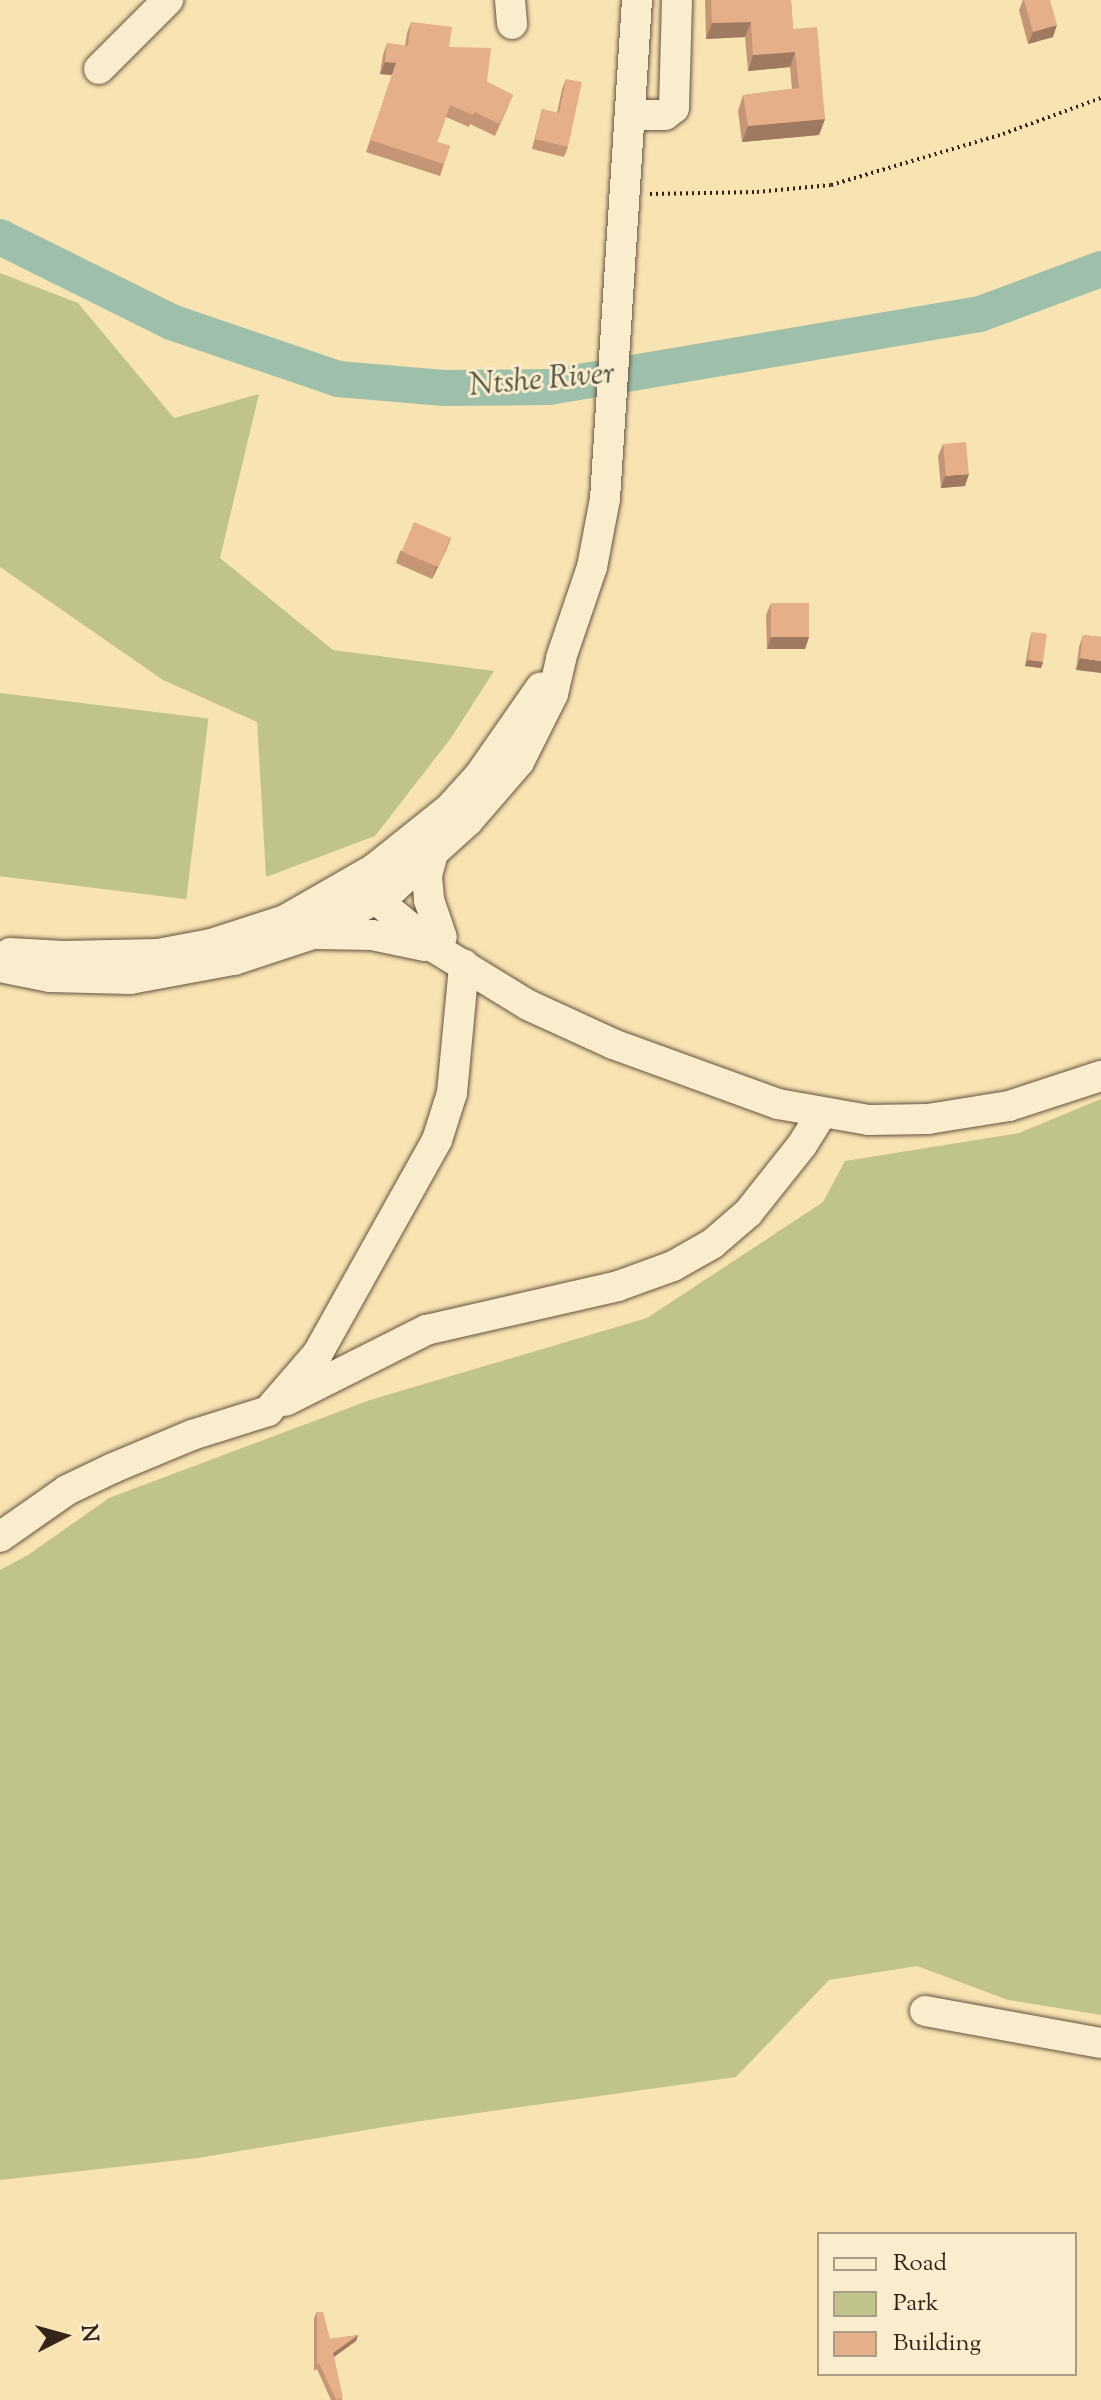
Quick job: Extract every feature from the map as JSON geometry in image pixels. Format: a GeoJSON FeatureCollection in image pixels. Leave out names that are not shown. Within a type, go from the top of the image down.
{"type":"FeatureCollection","features":[{"type":"Feature","properties":{"kind":"street"},"geometry":{"type":"LineString","coordinates":[[99,69],[168,0]]}},
{"type":"Feature","properties":{"kind":"street"},"geometry":{"type":"LineString","coordinates":[[0,952],[63,956],[158,954],[211,944],[285,920],[374,885],[433,853],[495,793],[519,762],[553,694],[561,658],[592,567],[610,455],[622,195],[632,115],[637,0]]}},
{"type":"Feature","properties":{"kind":"street"},"geometry":{"type":"LineString","coordinates":[[632,115],[665,115],[674,108],[677,0]]}},
{"type":"Feature","properties":{"kind":"street"},"geometry":{"type":"LineString","coordinates":[[313,934],[374,885],[479,776],[561,658]]}},
{"type":"Feature","properties":{"kind":"street"},"geometry":{"type":"LineString","coordinates":[[268,1411],[318,1353],[437,1140],[452,1093],[449,952],[429,900],[427,876],[433,853]]}},
{"type":"Feature","properties":{"kind":"street"},"geometry":{"type":"LineString","coordinates":[[374,885],[449,952],[528,1005],[613,1044],[778,1104],[821,1114],[869,1120],[928,1119],[1009,1106],[1101,1076]]}},
{"type":"Feature","properties":{"kind":"street"},"geometry":{"type":"LineString","coordinates":[[0,967],[50,977],[130,979],[234,960],[313,934],[372,935],[449,952]]}},
{"type":"Feature","properties":{"kind":"street"},"geometry":{"type":"LineString","coordinates":[[0,1537],[67,1490],[192,1435],[268,1411],[365,1358],[426,1330],[618,1286],[673,1266],[712,1244],[748,1213],[802,1145],[821,1114]]}},
{"type":"Feature","properties":{"kind":"street"},"geometry":{"type":"LineString","coordinates":[[925,2011],[1101,2043]]}},
{"type":"Feature","properties":{"kind":"path"},"geometry":{"type":"LineString","coordinates":[[622,195],[757,192],[831,185],[1003,134],[1101,98]]}},
{"type":"Feature","properties":{"kind":"green space"},"geometry":{"type":"Polygon","coordinates":[[[0,273],[78,303],[174,418],[259,394],[220,558],[333,650],[494,671],[451,738],[375,836],[266,877],[257,722],[163,680],[0,567],[0,273]]]}},
{"type":"Feature","properties":{"kind":"green space"},"geometry":{"type":"Polygon","coordinates":[[[0,693],[208,719],[186,899],[0,876],[0,693]]]}},
{"type":"Feature","properties":{"kind":"green space"},"geometry":{"type":"Polygon","coordinates":[[[1101,1099],[1101,2015],[1008,2000],[917,1966],[829,1980],[736,2077],[414,2122],[198,2158],[0,2180],[0,1570],[28,1555],[109,1498],[370,1400],[647,1318],[823,1202],[845,1161],[1019,1133],[1101,1099]]]}},
{"type":"Feature","properties":{"kind":"building"},"geometry":{"type":"Polygon","coordinates":[[[711,0],[791,0],[793,29],[817,27],[825,119],[748,126],[743,95],[799,88],[795,52],[753,55],[751,22],[712,23],[711,0]]]}},
{"type":"Feature","properties":{"kind":"building"},"geometry":{"type":"Polygon","coordinates":[[[1024,0],[1050,0],[1057,25],[1033,32],[1024,0]]]}},
{"type":"Feature","properties":{"kind":"building"},"geometry":{"type":"Polygon","coordinates":[[[411,22],[452,27],[449,47],[491,48],[487,82],[513,95],[499,124],[475,112],[473,115],[450,105],[437,142],[450,146],[444,164],[370,140],[396,63],[385,62],[387,43],[408,46],[411,22]]]}},
{"type":"Feature","properties":{"kind":"building"},"geometry":{"type":"Polygon","coordinates":[[[566,79],[582,82],[568,147],[535,139],[542,109],[559,113],[566,79]]]}},
{"type":"Feature","properties":{"kind":"building"},"geometry":{"type":"Polygon","coordinates":[[[966,442],[969,474],[946,476],[943,444],[966,442]]]}},
{"type":"Feature","properties":{"kind":"building"},"geometry":{"type":"Polygon","coordinates":[[[414,522],[451,538],[438,567],[401,551],[414,522]]]}},
{"type":"Feature","properties":{"kind":"building"},"geometry":{"type":"Polygon","coordinates":[[[771,603],[809,603],[809,637],[771,637],[771,603]]]}},
{"type":"Feature","properties":{"kind":"building"},"geometry":{"type":"Polygon","coordinates":[[[1032,632],[1047,634],[1043,662],[1028,660],[1032,632]]]}},
{"type":"Feature","properties":{"kind":"building"},"geometry":{"type":"Polygon","coordinates":[[[1083,635],[1101,637],[1101,661],[1080,658],[1083,635]]]}},
{"type":"Feature","properties":{"kind":"building"},"geometry":{"type":"Polygon","coordinates":[[[317,2312],[323,2312],[330,2339],[358,2335],[333,2353],[343,2398],[336,2400],[319,2363],[317,2365],[317,2312]]]}},
{"type":"Feature","properties":{"kind":"waterway","name":"Ntshe River"},"geometry":{"type":"LineString","coordinates":[[0,237],[171,322],[338,379],[444,388],[549,387],[980,314],[1101,269]]}}]}
